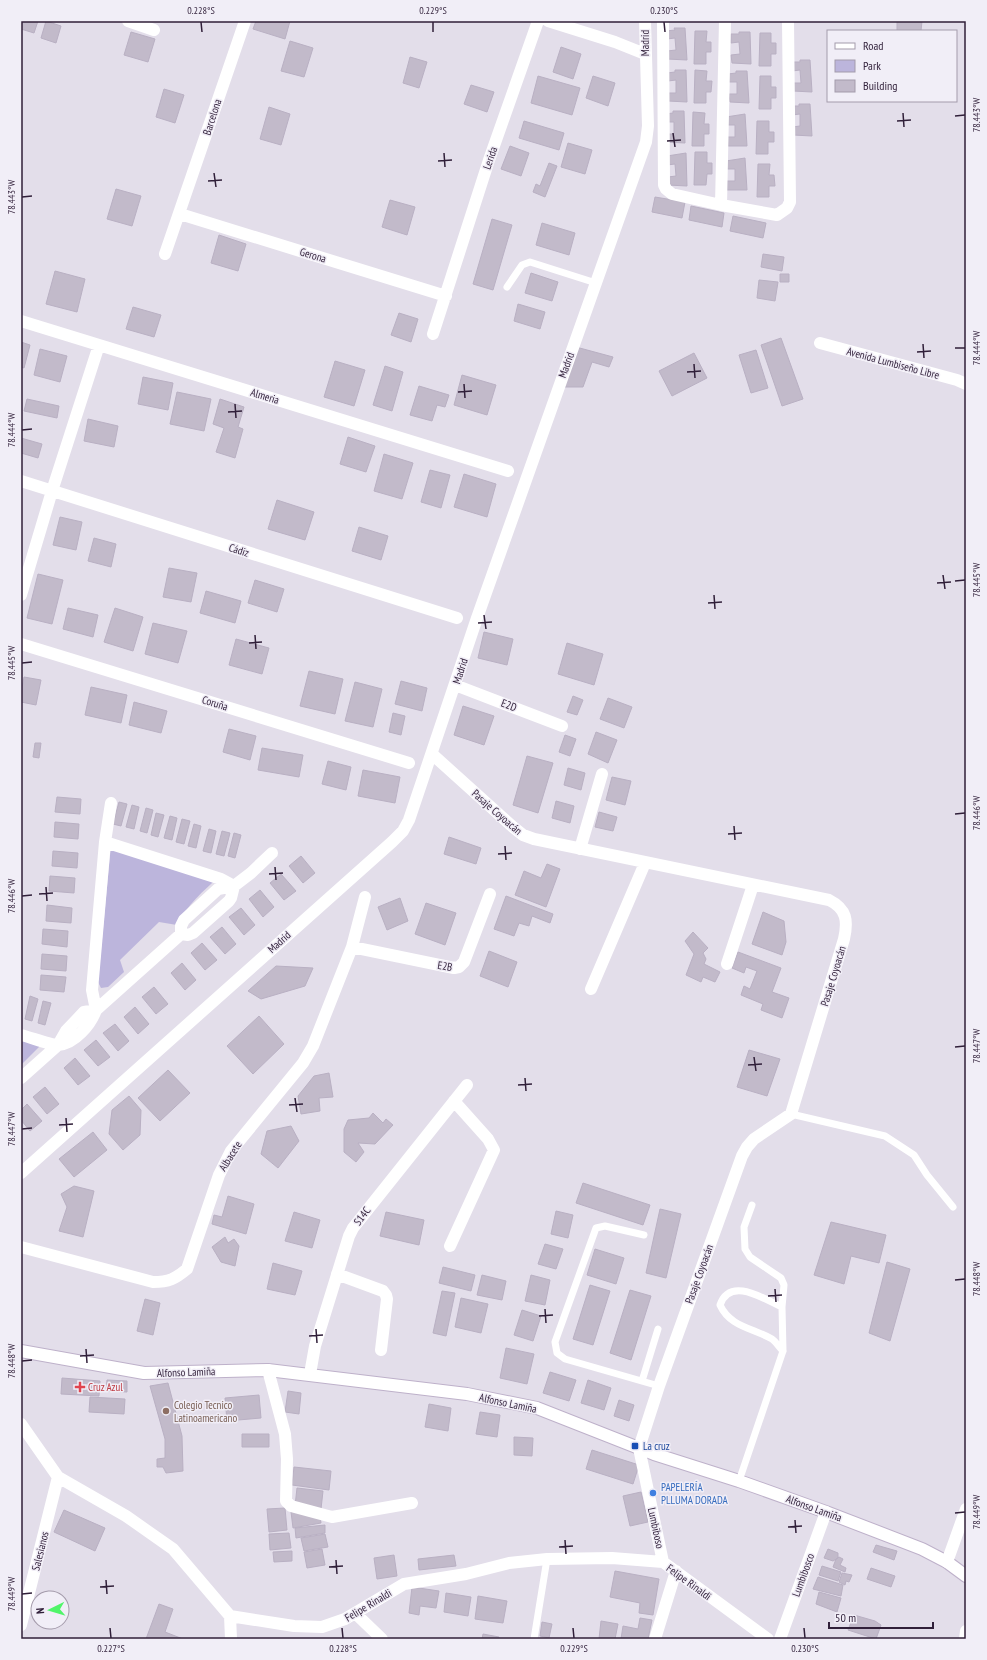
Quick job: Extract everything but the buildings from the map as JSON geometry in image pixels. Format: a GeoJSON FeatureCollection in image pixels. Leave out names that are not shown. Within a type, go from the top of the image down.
{"type":"FeatureCollection","features":[{"type":"Feature","properties":{"kind":"street"},"geometry":{"type":"LineString","coordinates":[[128,21],[154,30]]}},
{"type":"Feature","properties":{"kind":"street","name":"Barcelona"},"geometry":{"type":"LineString","coordinates":[[165,254],[245,21]]}},
{"type":"Feature","properties":{"kind":"street","name":"Lerida"},"geometry":{"type":"LineString","coordinates":[[433,334],[489,160],[538,21]]}},
{"type":"Feature","properties":{"kind":"street"},"geometry":{"type":"LineString","coordinates":[[548,21],[615,42],[645,54]]}},
{"type":"Feature","properties":{"kind":"street","name":"Madrid"},"geometry":{"type":"LineString","coordinates":[[21,1173],[403,831],[409,820],[415,806],[477,618],[646,142],[648,126],[645,21]]}},
{"type":"Feature","properties":{"kind":"street"},"geometry":{"type":"LineString","coordinates":[[663,21],[664,185],[666,189],[672,194],[777,214],[787,208],[790,202],[788,21]]}},
{"type":"Feature","properties":{"kind":"street"},"geometry":{"type":"LineString","coordinates":[[721,204],[725,21]]}},
{"type":"Feature","properties":{"kind":"street","name":"Gerona"},"geometry":{"type":"LineString","coordinates":[[180,214],[446,296]]}},
{"type":"Feature","properties":{"kind":"street","name":"Almeria"},"geometry":{"type":"LineString","coordinates":[[21,321],[508,471]]}},
{"type":"Feature","properties":{"kind":"street","name":"Avenida Lumbiseño Libre"},"geometry":{"type":"LineString","coordinates":[[820,344],[957,380],[966,384]]}},
{"type":"Feature","properties":{"kind":"street"},"geometry":{"type":"LineString","coordinates":[[21,595],[52,491],[99,345]]}},
{"type":"Feature","properties":{"kind":"street","name":"Cádiz"},"geometry":{"type":"LineString","coordinates":[[21,481],[457,618]]}},
{"type":"Feature","properties":{"kind":"street","name":"Coruña"},"geometry":{"type":"LineString","coordinates":[[21,644],[409,763]]}},
{"type":"Feature","properties":{"kind":"street","name":"E2D"},"geometry":{"type":"LineString","coordinates":[[455,685],[562,726]]}},
{"type":"Feature","properties":{"kind":"street","name":"Pasaje Coyoacán"},"geometry":{"type":"LineString","coordinates":[[432,754],[523,835],[580,850],[829,900],[840,908],[845,916],[846,927],[844,939],[791,1114],[754,1139],[742,1156],[659,1386],[639,1448]]}},
{"type":"Feature","properties":{"kind":"street"},"geometry":{"type":"LineString","coordinates":[[580,850],[602,774]]}},
{"type":"Feature","properties":{"kind":"street"},"geometry":{"type":"LineString","coordinates":[[96,1010],[92,990],[105,842],[111,803]]}},
{"type":"Feature","properties":{"kind":"street"},"geometry":{"type":"LineString","coordinates":[[105,842],[221,879],[234,886]]}},
{"type":"Feature","properties":{"kind":"street"},"geometry":{"type":"LineString","coordinates":[[21,1078],[58,1045],[66,1031],[84,1012],[96,1010],[181,934],[181,926],[184,920],[218,889],[234,886],[251,873],[272,853]]}},
{"type":"Feature","properties":{"kind":"street"},"geometry":{"type":"LineString","coordinates":[[591,989],[645,863]]}},
{"type":"Feature","properties":{"kind":"street"},"geometry":{"type":"LineString","coordinates":[[727,964],[753,885]]}},
{"type":"Feature","properties":{"kind":"street","name":"E2B"},"geometry":{"type":"LineString","coordinates":[[352,947],[454,968],[459,967],[464,962],[490,894]]}},
{"type":"Feature","properties":{"kind":"street","name":"Albacete"},"geometry":{"type":"LineString","coordinates":[[21,1247],[153,1282],[164,1282],[176,1278],[187,1269],[219,1175],[231,1152],[303,1062],[313,1046],[352,947],[364,897]]}},
{"type":"Feature","properties":{"kind":"street"},"geometry":{"type":"LineString","coordinates":[[21,1035],[58,1045]]}},
{"type":"Feature","properties":{"kind":"street","name":"S14C"},"geometry":{"type":"LineString","coordinates":[[310,1374],[315,1346],[349,1236],[353,1228],[467,1085]]}},
{"type":"Feature","properties":{"kind":"street"},"geometry":{"type":"LineString","coordinates":[[450,1246],[494,1150],[488,1139],[454,1101]]}},
{"type":"Feature","properties":{"kind":"street"},"geometry":{"type":"LineString","coordinates":[[337,1274],[383,1291],[386,1295],[387,1299],[381,1350]]}},
{"type":"Feature","properties":{"kind":"street","name":"Alfonso Lamiña"},"geometry":{"type":"LineString","coordinates":[[21,1351],[144,1374],[268,1370],[466,1394],[537,1408],[639,1448],[739,1480],[826,1512],[922,1550],[948,1562],[966,1576]]}},
{"type":"Feature","properties":{"kind":"street"},"geometry":{"type":"LineString","coordinates":[[268,1370],[285,1434],[287,1458],[286,1500],[291,1506],[332,1516],[412,1504]]}},
{"type":"Feature","properties":{"kind":"street"},"geometry":{"type":"LineString","coordinates":[[21,1424],[58,1477],[126,1516],[173,1549],[230,1616],[231,1639]]}},
{"type":"Feature","properties":{"kind":"street","name":"Lumbiboso"},"geometry":{"type":"LineString","coordinates":[[639,1448],[663,1562]]}},
{"type":"Feature","properties":{"kind":"street","name":"Salesianos"},"geometry":{"type":"LineString","coordinates":[[21,1625],[58,1477]]}},
{"type":"Feature","properties":{"kind":"street"},"geometry":{"type":"LineString","coordinates":[[948,1562],[966,1509]]}},
{"type":"Feature","properties":{"kind":"street","name":"Lumbibosco"},"geometry":{"type":"LineString","coordinates":[[780,1639],[826,1512]]}},
{"type":"Feature","properties":{"kind":"street","name":"Felipe Rinaldi"},"geometry":{"type":"LineString","coordinates":[[230,1616],[294,1626],[322,1627],[345,1619],[404,1584],[466,1574],[509,1564],[547,1559],[612,1558],[663,1562],[768,1639]]}},
{"type":"Feature","properties":{"kind":"street"},"geometry":{"type":"LineString","coordinates":[[655,1639],[676,1572]]}},
{"type":"Feature","properties":{"kind":"street"},"geometry":{"type":"LineString","coordinates":[[354,1613],[382,1639]]}},
{"type":"Feature","properties":{"kind":"street"},"geometry":{"type":"LineString","coordinates":[[965,1639],[966,1631]]}},
{"type":"Feature","properties":{"kind":"lane"},"geometry":{"type":"LineString","coordinates":[[507,287],[522,265],[530,262],[596,284]]}},
{"type":"Feature","properties":{"kind":"lane"},"geometry":{"type":"LineString","coordinates":[[791,1114],[885,1136],[914,1155],[953,1207]]}},
{"type":"Feature","properties":{"kind":"lane"},"geometry":{"type":"LineString","coordinates":[[739,1480],[783,1351],[782,1307],[784,1285],[781,1278],[750,1257],[745,1249],[744,1228],[752,1205]]}},
{"type":"Feature","properties":{"kind":"lane"},"geometry":{"type":"LineString","coordinates":[[644,1235],[605,1226],[596,1228],[555,1342],[557,1353],[565,1359],[659,1386]]}},
{"type":"Feature","properties":{"kind":"lane"},"geometry":{"type":"LineString","coordinates":[[782,1307],[749,1292],[740,1291],[730,1292],[723,1297],[720,1305],[724,1314],[733,1322],[773,1340],[783,1351]]}},
{"type":"Feature","properties":{"kind":"lane"},"geometry":{"type":"LineString","coordinates":[[642,1381],[658,1329]]}},
{"type":"Feature","properties":{"kind":"lane"},"geometry":{"type":"LineString","coordinates":[[534,1639],[547,1559]]}},
{"type":"Feature","properties":{"kind":"green space"},"geometry":{"type":"Polygon","coordinates":[[[111,845],[220,876],[191,905],[177,925],[159,922],[120,960],[124,972],[108,987],[101,988],[98,982],[111,845]]]}},
{"type":"Feature","properties":{"kind":"green space"},"geometry":{"type":"Polygon","coordinates":[[[21,1040],[41,1045],[21,1065],[21,1040]]]}},
{"type":"Feature","properties":{"kind":"place","name":"Cruz Azul"},"geometry":{"type":"Point","coordinates":[80,1387]}},
{"type":"Feature","properties":{"kind":"place","name":"Colegio Tecnico Latinoamericano"},"geometry":{"type":"Point","coordinates":[166,1411]}},
{"type":"Feature","properties":{"kind":"place","name":"La cruz"},"geometry":{"type":"Point","coordinates":[635,1446]}},
{"type":"Feature","properties":{"kind":"place","name":"PAPELERÍA PLLUMA DORADA"},"geometry":{"type":"Point","coordinates":[653,1493]}}]}
